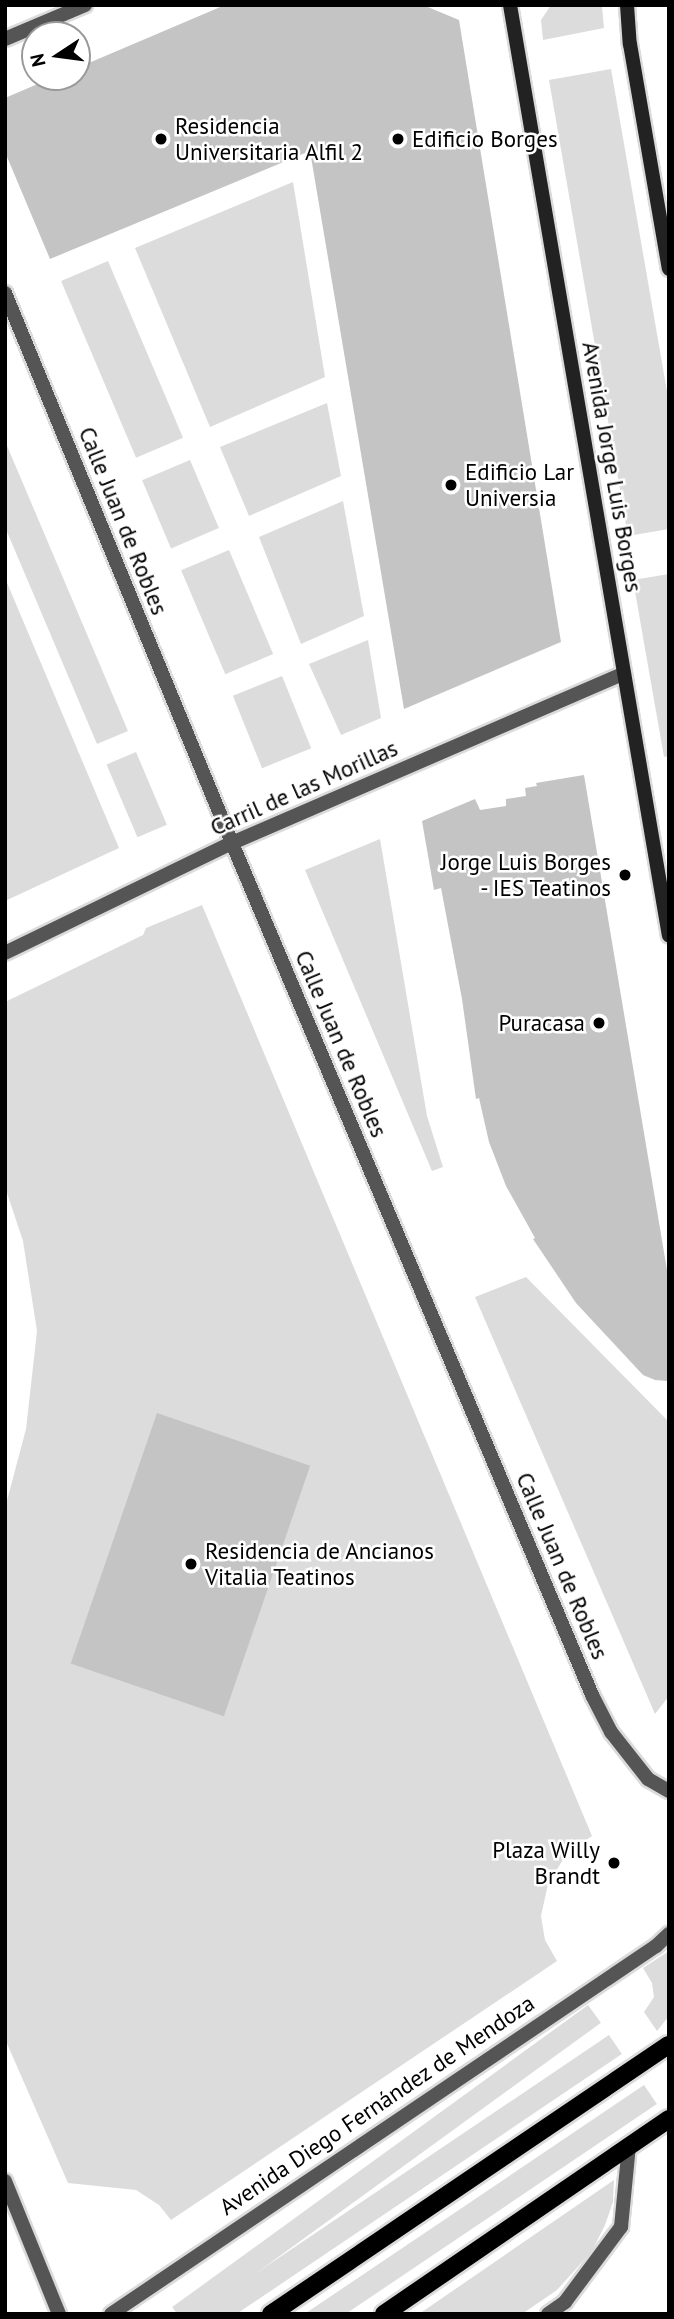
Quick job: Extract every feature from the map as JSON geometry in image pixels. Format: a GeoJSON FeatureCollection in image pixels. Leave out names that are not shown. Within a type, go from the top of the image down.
{"type":"FeatureCollection","features":[{"type":"Feature","properties":{"kind":"main road","name":"Avenida Jorge Luis Borges"},"geometry":{"type":"LineString","coordinates":[[510,5],[669,936]]}},
{"type":"Feature","properties":{"kind":"main road"},"geometry":{"type":"LineString","coordinates":[[627,5],[631,44],[669,269]]}},
{"type":"Feature","properties":{"kind":"main road"},"geometry":{"type":"LineString","coordinates":[[271,2314],[669,2045]]}},
{"type":"Feature","properties":{"kind":"main road"},"geometry":{"type":"LineString","coordinates":[[384,2314],[669,2119]]}},
{"type":"Feature","properties":{"kind":"street"},"geometry":{"type":"LineString","coordinates":[[5,39],[85,5]]}},
{"type":"Feature","properties":{"kind":"street","name":"Calle Juan de Robles"},"geometry":{"type":"LineString","coordinates":[[5,293],[232,843],[592,1695],[611,1732],[648,1779],[669,1791]]}},
{"type":"Feature","properties":{"kind":"street","name":"Carril de las Morillas"},"geometry":{"type":"LineString","coordinates":[[5,953],[232,843],[624,673]]}},
{"type":"Feature","properties":{"kind":"street","name":"Avenida Diego Fernández de Mendoza"},"geometry":{"type":"LineString","coordinates":[[111,2314],[656,1946],[669,1934]]}},
{"type":"Feature","properties":{"kind":"street"},"geometry":{"type":"LineString","coordinates":[[548,2314],[565,2302],[621,2227],[629,2146]]}},
{"type":"Feature","properties":{"kind":"street"},"geometry":{"type":"LineString","coordinates":[[5,2181],[59,2314]]}},
{"type":"Feature","properties":{"kind":"shaded area"},"geometry":{"type":"Polygon","coordinates":[[[551,5],[602,7],[604,28],[543,40],[541,20],[551,5]]]}},
{"type":"Feature","properties":{"kind":"shaded area"},"geometry":{"type":"Polygon","coordinates":[[[611,69],[669,403],[669,529],[628,536],[549,80],[611,69]]]}},
{"type":"Feature","properties":{"kind":"shaded area"},"geometry":{"type":"Polygon","coordinates":[[[293,182],[325,377],[210,427],[135,248],[293,182]]]}},
{"type":"Feature","properties":{"kind":"shaded area"},"geometry":{"type":"Polygon","coordinates":[[[108,261],[183,438],[136,458],[61,281],[108,261]]]}},
{"type":"Feature","properties":{"kind":"shaded area"},"geometry":{"type":"Polygon","coordinates":[[[327,403],[341,476],[249,516],[220,447],[327,403]]]}},
{"type":"Feature","properties":{"kind":"shaded area"},"geometry":{"type":"Polygon","coordinates":[[[5,441],[128,731],[97,744],[5,527],[5,441]]]}},
{"type":"Feature","properties":{"kind":"shaded area"},"geometry":{"type":"Polygon","coordinates":[[[190,460],[219,528],[171,548],[142,480],[190,460]]]}},
{"type":"Feature","properties":{"kind":"shaded area"},"geometry":{"type":"Polygon","coordinates":[[[343,501],[364,616],[301,644],[259,537],[343,501]]]}},
{"type":"Feature","properties":{"kind":"shaded area"},"geometry":{"type":"Polygon","coordinates":[[[229,550],[273,654],[225,674],[181,570],[229,550]]]}},
{"type":"Feature","properties":{"kind":"shaded area"},"geometry":{"type":"Polygon","coordinates":[[[669,574],[669,756],[664,757],[633,580],[669,574]]]}},
{"type":"Feature","properties":{"kind":"shaded area"},"geometry":{"type":"Polygon","coordinates":[[[5,578],[119,848],[5,901],[5,578]]]}},
{"type":"Feature","properties":{"kind":"shaded area"},"geometry":{"type":"Polygon","coordinates":[[[368,640],[381,718],[341,735],[309,664],[368,640]]]}},
{"type":"Feature","properties":{"kind":"shaded area"},"geometry":{"type":"Polygon","coordinates":[[[282,676],[311,748],[262,768],[233,696],[282,676]]]}},
{"type":"Feature","properties":{"kind":"shaded area"},"geometry":{"type":"Polygon","coordinates":[[[136,752],[167,825],[137,837],[107,765],[136,752]]]}},
{"type":"Feature","properties":{"kind":"shaded area"},"geometry":{"type":"Polygon","coordinates":[[[380,839],[427,1116],[443,1167],[432,1171],[305,870],[380,839]]]}},
{"type":"Feature","properties":{"kind":"shaded area"},"geometry":{"type":"Polygon","coordinates":[[[202,905],[592,1836],[567,1853],[548,1884],[541,1916],[545,1940],[557,1961],[171,2220],[159,2205],[136,2190],[68,2183],[5,2039],[5,1508],[26,1429],[37,1331],[23,1241],[5,1187],[5,1002],[143,935],[146,928],[202,905]]]}},
{"type":"Feature","properties":{"kind":"shaded area"},"geometry":{"type":"Polygon","coordinates":[[[526,1277],[669,1422],[669,1696],[655,1714],[475,1297],[526,1277]]]}},
{"type":"Feature","properties":{"kind":"shaded area"},"geometry":{"type":"Polygon","coordinates":[[[669,1951],[669,2016],[657,2031],[644,2012],[654,1997],[652,1983],[643,1968],[669,1951]]]}},
{"type":"Feature","properties":{"kind":"shaded area"},"geometry":{"type":"Polygon","coordinates":[[[588,2005],[601,2023],[200,2314],[177,2314],[172,2307],[588,2005]]]}},
{"type":"Feature","properties":{"kind":"shaded area"},"geometry":{"type":"Polygon","coordinates":[[[609,2035],[622,2054],[236,2314],[200,2314],[199,2312],[609,2035]]]}},
{"type":"Feature","properties":{"kind":"shaded area"},"geometry":{"type":"Polygon","coordinates":[[[644,2085],[657,2104],[346,2314],[307,2312],[644,2085]]]}},
{"type":"Feature","properties":{"kind":"shaded area"},"geometry":{"type":"Polygon","coordinates":[[[614,2180],[613,2202],[592,2251],[557,2290],[522,2314],[419,2314],[614,2180]]]}},
{"type":"Feature","properties":{"kind":"building"},"geometry":{"type":"Polygon","coordinates":[[[225,5],[423,5],[459,20],[561,642],[404,709],[310,151],[50,259],[5,152],[5,98],[21,91],[91,91],[91,62],[225,5]]]}},
{"type":"Feature","properties":{"kind":"building"},"geometry":{"type":"Polygon","coordinates":[[[584,775],[669,1282],[667,1381],[643,1375],[576,1303],[533,1239],[535,1238],[506,1186],[489,1142],[479,1098],[476,1099],[462,999],[441,888],[434,890],[422,821],[475,799],[480,810],[506,806],[506,799],[526,796],[525,788],[537,786],[536,783],[584,775]]]}},
{"type":"Feature","properties":{"kind":"building","name":"Residencia de Ancianos Vitalia Teatinos"},"geometry":{"type":"Polygon","coordinates":[[[157,1413],[310,1466],[224,1716],[71,1664],[157,1413]]]}},
{"type":"Feature","properties":{"kind":"place","name":"Residencia Universitaria Alfil 2"},"geometry":{"type":"Point","coordinates":[161,139]}},
{"type":"Feature","properties":{"kind":"place","name":"Edificio Borges"},"geometry":{"type":"Point","coordinates":[398,139]}},
{"type":"Feature","properties":{"kind":"place","name":"Edificio Lar Universia"},"geometry":{"type":"Point","coordinates":[451,485]}},
{"type":"Feature","properties":{"kind":"place","name":"Jorge Luis Borges - IES Teatinos"},"geometry":{"type":"Point","coordinates":[625,875]}},
{"type":"Feature","properties":{"kind":"place","name":"Puracasa"},"geometry":{"type":"Point","coordinates":[599,1023]}},
{"type":"Feature","properties":{"kind":"place","name":"Residencia de Ancianos Vitalia Teatinos"},"geometry":{"type":"Point","coordinates":[191,1564]}},
{"type":"Feature","properties":{"kind":"place","name":"Plaza Willy Brandt"},"geometry":{"type":"Point","coordinates":[614,1863]}}]}
